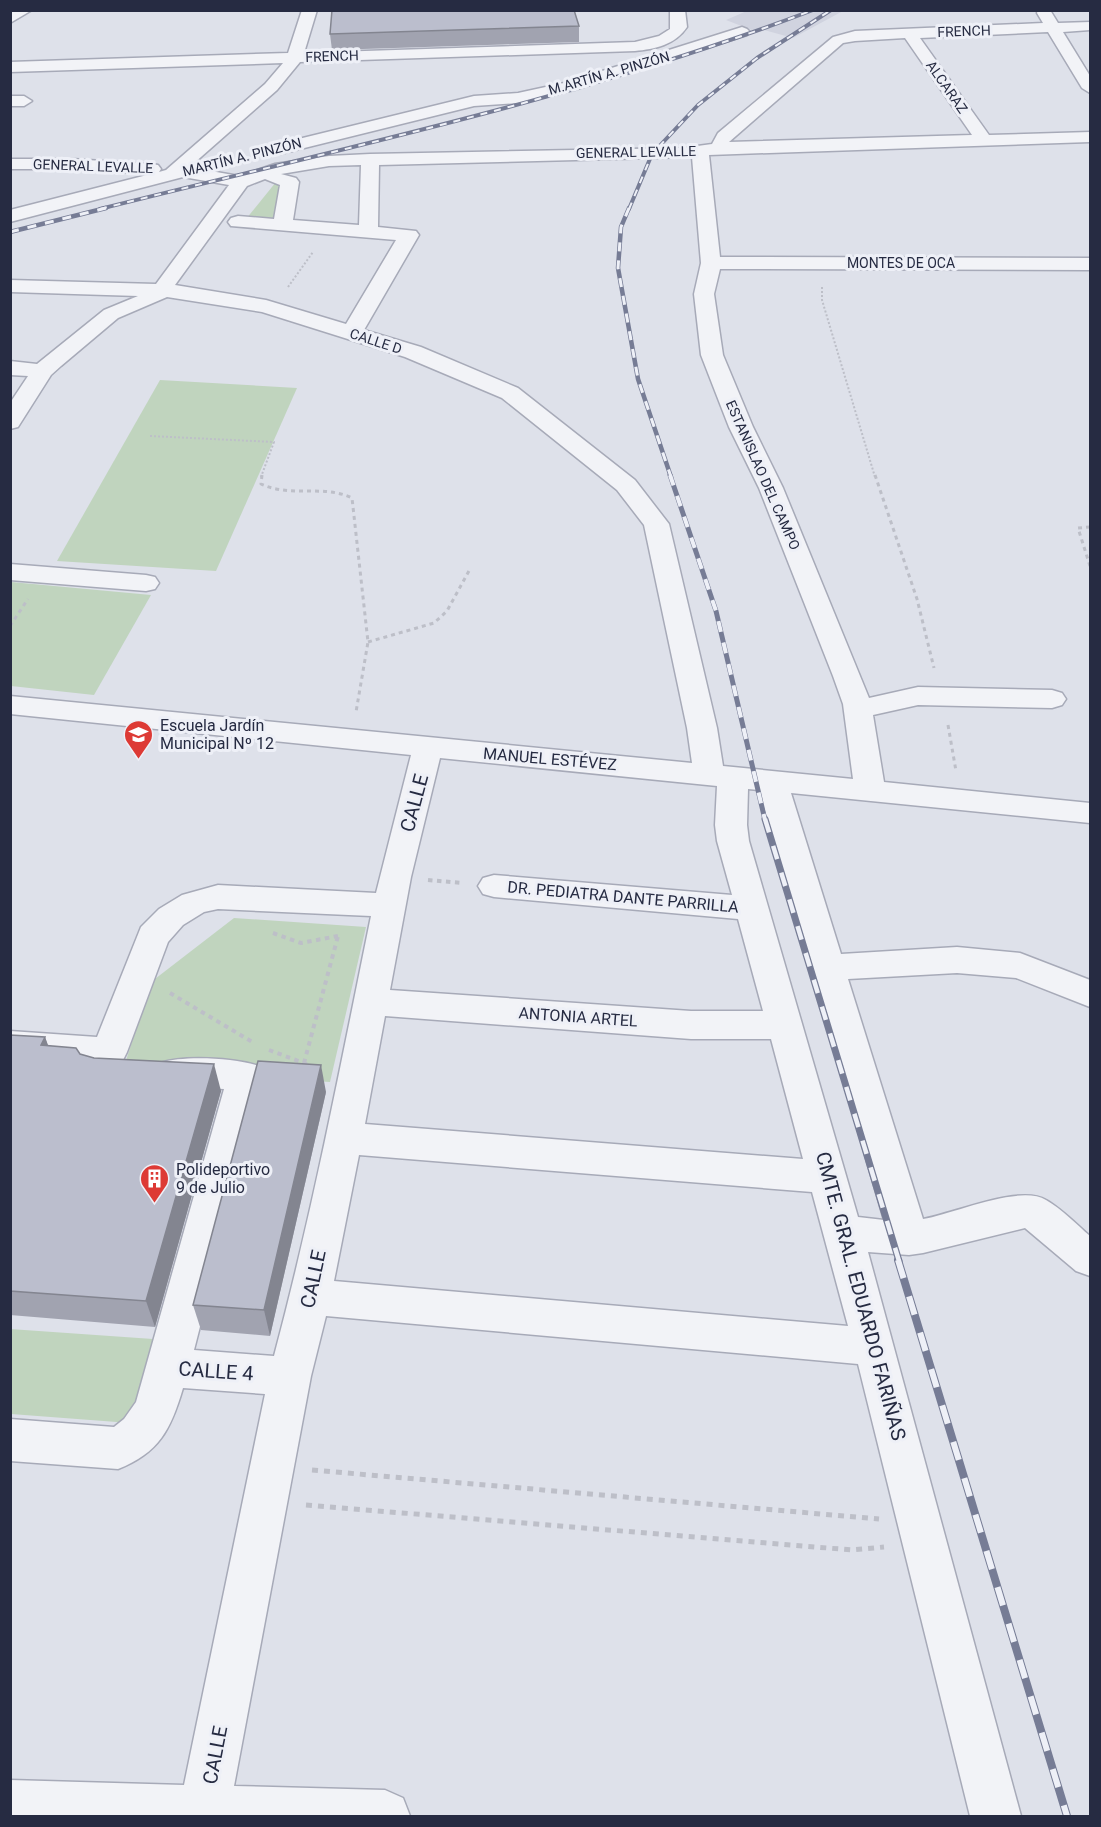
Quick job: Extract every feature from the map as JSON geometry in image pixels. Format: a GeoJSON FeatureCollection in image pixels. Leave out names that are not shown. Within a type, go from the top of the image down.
{"type":"FeatureCollection","features":[{"type":"Feature","properties":{"kind":"street"},"geometry":{"type":"LineString","coordinates":[[10,19],[25,10]]}},
{"type":"Feature","properties":{"kind":"street"},"geometry":{"type":"LineString","coordinates":[[180,171],[271,87],[295,57],[310,10]]}},
{"type":"Feature","properties":{"kind":"street"},"geometry":{"type":"LineString","coordinates":[[650,63],[638,56],[646,44],[673,36],[678,30],[677,10]]}},
{"type":"Feature","properties":{"kind":"street"},"geometry":{"type":"LineString","coordinates":[[1043,10],[1090,88]]}},
{"type":"Feature","properties":{"kind":"street","name":"FRENCH"},"geometry":{"type":"LineString","coordinates":[[721,148],[720,142],[724,137],[838,40],[910,34],[1090,26]]}},
{"type":"Feature","properties":{"kind":"street","name":"M.ARTÍN A. PINZÓN"},"geometry":{"type":"LineString","coordinates":[[474,101],[518,98],[568,87],[650,63],[742,32]]}},
{"type":"Feature","properties":{"kind":"street","name":"ALCARAZ"},"geometry":{"type":"LineString","coordinates":[[910,34],[985,141]]}},
{"type":"Feature","properties":{"kind":"street","name":"FRENCH"},"geometry":{"type":"LineString","coordinates":[[10,67],[646,44]]}},
{"type":"Feature","properties":{"kind":"street"},"geometry":{"type":"LineString","coordinates":[[296,165],[306,154],[518,98]]}},
{"type":"Feature","properties":{"kind":"street","name":"MARTÍN A. PINZÓN"},"geometry":{"type":"LineString","coordinates":[[258,154],[474,101]]}},
{"type":"Feature","properties":{"kind":"street","name":"GENERAL LEVALLE"},"geometry":{"type":"LineString","coordinates":[[10,164],[70,164],[180,171],[241,182],[296,165],[370,159],[700,152],[721,148],[1090,137]]}},
{"type":"Feature","properties":{"kind":"street","name":"ESTANISLAO DEL CAMPO"},"geometry":{"type":"LineString","coordinates":[[700,152],[711,263],[704,294],[712,355],[741,427],[771,488],[847,676],[857,710],[870,791]]}},
{"type":"Feature","properties":{"kind":"street"},"geometry":{"type":"LineString","coordinates":[[368,232],[370,159]]}},
{"type":"Feature","properties":{"kind":"street","name":"MARTÍN A. PINZÓN"},"geometry":{"type":"LineString","coordinates":[[10,216],[226,161]]}},
{"type":"Feature","properties":{"kind":"street"},"geometry":{"type":"LineString","coordinates":[[10,176],[70,164]]}},
{"type":"Feature","properties":{"kind":"street"},"geometry":{"type":"LineString","coordinates":[[226,238],[256,199],[270,174],[290,182],[283,225]]}},
{"type":"Feature","properties":{"kind":"street"},"geometry":{"type":"LineString","coordinates":[[10,422],[42,371],[111,314],[145,302],[162,290],[241,182]]}},
{"type":"Feature","properties":{"kind":"street"},"geometry":{"type":"LineString","coordinates":[[238,222],[410,235],[349,308],[352,333]]}},
{"type":"Feature","properties":{"kind":"street","name":"MONTES DE OCA"},"geometry":{"type":"LineString","coordinates":[[711,263],[1090,264]]}},
{"type":"Feature","properties":{"kind":"street"},"geometry":{"type":"LineString","coordinates":[[201,272],[194,280],[196,282],[246,286]]}},
{"type":"Feature","properties":{"kind":"street","name":"CALLE D"},"geometry":{"type":"LineString","coordinates":[[10,286],[162,290],[207,295],[266,306],[423,356],[510,393],[626,485],[656,524],[702,728],[738,777]]}},
{"type":"Feature","properties":{"kind":"street"},"geometry":{"type":"LineString","coordinates":[[266,306],[288,301],[349,308]]}},
{"type":"Feature","properties":{"kind":"street"},"geometry":{"type":"LineString","coordinates":[[10,368],[42,371]]}},
{"type":"Feature","properties":{"kind":"street"},"geometry":{"type":"LineString","coordinates":[[10,572],[146,583]]}},
{"type":"Feature","properties":{"kind":"street"},"geometry":{"type":"LineString","coordinates":[[857,710],[918,696],[1052,699]]}},
{"type":"Feature","properties":{"kind":"street","name":"MANUEL ESTÉVEZ"},"geometry":{"type":"LineString","coordinates":[[14,712],[352,740],[1090,813]]}},
{"type":"Feature","properties":{"kind":"street","name":"CALLE"},"geometry":{"type":"LineString","coordinates":[[204,1810],[290,1376],[310,1297],[392,891],[429,748]]}},
{"type":"Feature","properties":{"kind":"street"},"geometry":{"type":"LineString","coordinates":[[738,777],[829,967],[909,1238]]}},
{"type":"Feature","properties":{"kind":"street","name":"CMTE. GRAL. EDUARDO FARIÑAS"},"geometry":{"type":"LineString","coordinates":[[738,777],[732,833],[875,1347],[996,1816]]}},
{"type":"Feature","properties":{"kind":"street","name":"DR. PEDIATRA DANTE PARRILLA"},"geometry":{"type":"LineString","coordinates":[[494,886],[752,908]]}},
{"type":"Feature","properties":{"kind":"street"},"geometry":{"type":"LineString","coordinates":[[168,1368],[246,1076],[102,1069],[153,936],[171,917],[194,903],[218,897],[392,891]]}},
{"type":"Feature","properties":{"kind":"street"},"geometry":{"type":"LineString","coordinates":[[829,967],[957,960],[1020,966],[1090,994]]}},
{"type":"Feature","properties":{"kind":"street","name":"ANTONIA ARTEL"},"geometry":{"type":"LineString","coordinates":[[370,1002],[691,1025],[786,1025]]}},
{"type":"Feature","properties":{"kind":"street"},"geometry":{"type":"LineString","coordinates":[[10,1045],[109,1052]]}},
{"type":"Feature","properties":{"kind":"street"},"geometry":{"type":"LineString","coordinates":[[343,1138],[829,1177]]}},
{"type":"Feature","properties":{"kind":"street"},"geometry":{"type":"LineString","coordinates":[[844,1233],[909,1238],[927,1236],[1010,1212],[1032,1211],[1090,1259]]}},
{"type":"Feature","properties":{"kind":"street"},"geometry":{"type":"LineString","coordinates":[[310,1297],[875,1347]]}},
{"type":"Feature","properties":{"kind":"street","name":"CALLE 4"},"geometry":{"type":"LineString","coordinates":[[10,1440],[118,1448],[134,1440],[150,1422],[168,1368],[290,1376]]}},
{"type":"Feature","properties":{"kind":"street"},"geometry":{"type":"LineString","coordinates":[[10,1805],[385,1816]]}},
{"type":"Feature","properties":{"kind":"path"},"geometry":{"type":"LineString","coordinates":[[288,301],[285,292],[330,229]]}},
{"type":"Feature","properties":{"kind":"path"},"geometry":{"type":"LineString","coordinates":[[822,262],[822,300],[865,447],[916,599],[941,696],[956,772]]}},
{"type":"Feature","properties":{"kind":"path"},"geometry":{"type":"LineString","coordinates":[[150,436],[274,442],[261,477],[261,484],[269,490],[287,493],[343,492],[352,498],[368,642],[352,740]]}},
{"type":"Feature","properties":{"kind":"path"},"geometry":{"type":"LineString","coordinates":[[1090,527],[1078,528],[1090,566]]}},
{"type":"Feature","properties":{"kind":"path"},"geometry":{"type":"LineString","coordinates":[[368,642],[434,623],[447,611],[470,569]]}},
{"type":"Feature","properties":{"kind":"path"},"geometry":{"type":"LineString","coordinates":[[392,891],[494,886]]}},
{"type":"Feature","properties":{"kind":"path"},"geometry":{"type":"LineString","coordinates":[[304,1063],[338,936]]}},
{"type":"Feature","properties":{"kind":"path"},"geometry":{"type":"LineString","coordinates":[[138,974],[258,1046],[355,1083]]}},
{"type":"Feature","properties":{"kind":"path"},"geometry":{"type":"LineString","coordinates":[[269,1484],[852,1550],[924,1533]]}},
{"type":"Feature","properties":{"kind":"path"},"geometry":{"type":"LineString","coordinates":[[269,1484],[924,1533]]}},
{"type":"Feature","properties":{"kind":"shaded area"},"geometry":{"type":"Polygon","coordinates":[[[749,10],[843,11],[793,38],[764,30],[757,32],[726,20],[749,10]]]}},
{"type":"Feature","properties":{"kind":"green space"},"geometry":{"type":"Polygon","coordinates":[[[276,182],[283,186],[274,221],[246,219],[276,182]]]}},
{"type":"Feature","properties":{"kind":"green space"},"geometry":{"type":"Polygon","coordinates":[[[160,380],[297,388],[216,571],[57,561],[160,380]]]}},
{"type":"Feature","properties":{"kind":"green space"},"geometry":{"type":"Polygon","coordinates":[[[10,582],[151,595],[94,695],[11,686],[10,582]]]}},
{"type":"Feature","properties":{"kind":"green space"},"geometry":{"type":"Polygon","coordinates":[[[234,918],[366,927],[330,1082],[123,1070],[151,982],[234,918]]]}},
{"type":"Feature","properties":{"kind":"green space"},"geometry":{"type":"Polygon","coordinates":[[[10,1329],[153,1339],[130,1423],[11,1414],[10,1329]]]}},
{"type":"Feature","properties":{"kind":"building"},"geometry":{"type":"Polygon","coordinates":[[[332,10],[574,10],[579,26],[330,34],[332,10]]]}},
{"type":"Feature","properties":{"kind":"building"},"geometry":{"type":"Polygon","coordinates":[[[10,1035],[45,1037],[41,1045],[76,1048],[80,1054],[94,1058],[214,1064],[146,1301],[10,1291],[10,1035]]]}},
{"type":"Feature","properties":{"kind":"building"},"geometry":{"type":"Polygon","coordinates":[[[258,1061],[321,1065],[264,1310],[193,1305],[258,1061]]]}},
{"type":"Feature","properties":{"kind":"railway"},"geometry":{"type":"LineString","coordinates":[[100,209],[370,143],[549,96],[638,70],[813,10]]}},
{"type":"Feature","properties":{"kind":"railway"},"geometry":{"type":"LineString","coordinates":[[629,209],[652,154],[698,105],[757,58],[831,10]]}},
{"type":"Feature","properties":{"kind":"railway"},"geometry":{"type":"LineString","coordinates":[[10,232],[106,208]]}},
{"type":"Feature","properties":{"kind":"railway"},"geometry":{"type":"LineString","coordinates":[[629,208],[621,227],[618,268],[638,379],[671,477]]}},
{"type":"Feature","properties":{"kind":"railway"},"geometry":{"type":"LineString","coordinates":[[670,475],[716,611],[765,820]]}},
{"type":"Feature","properties":{"kind":"railway"},"geometry":{"type":"LineString","coordinates":[[765,819],[899,1261]]}},
{"type":"Feature","properties":{"kind":"railway"},"geometry":{"type":"LineString","coordinates":[[898,1260],[1067,1816]]}},
{"type":"Feature","properties":{"kind":"place","name":"Escuela Jardín Municipal Nº 12"},"geometry":{"type":"Point","coordinates":[139,760]}},
{"type":"Feature","properties":{"kind":"place","name":"Polideportivo 9 de Julio"},"geometry":{"type":"Point","coordinates":[155,1204]}}]}
